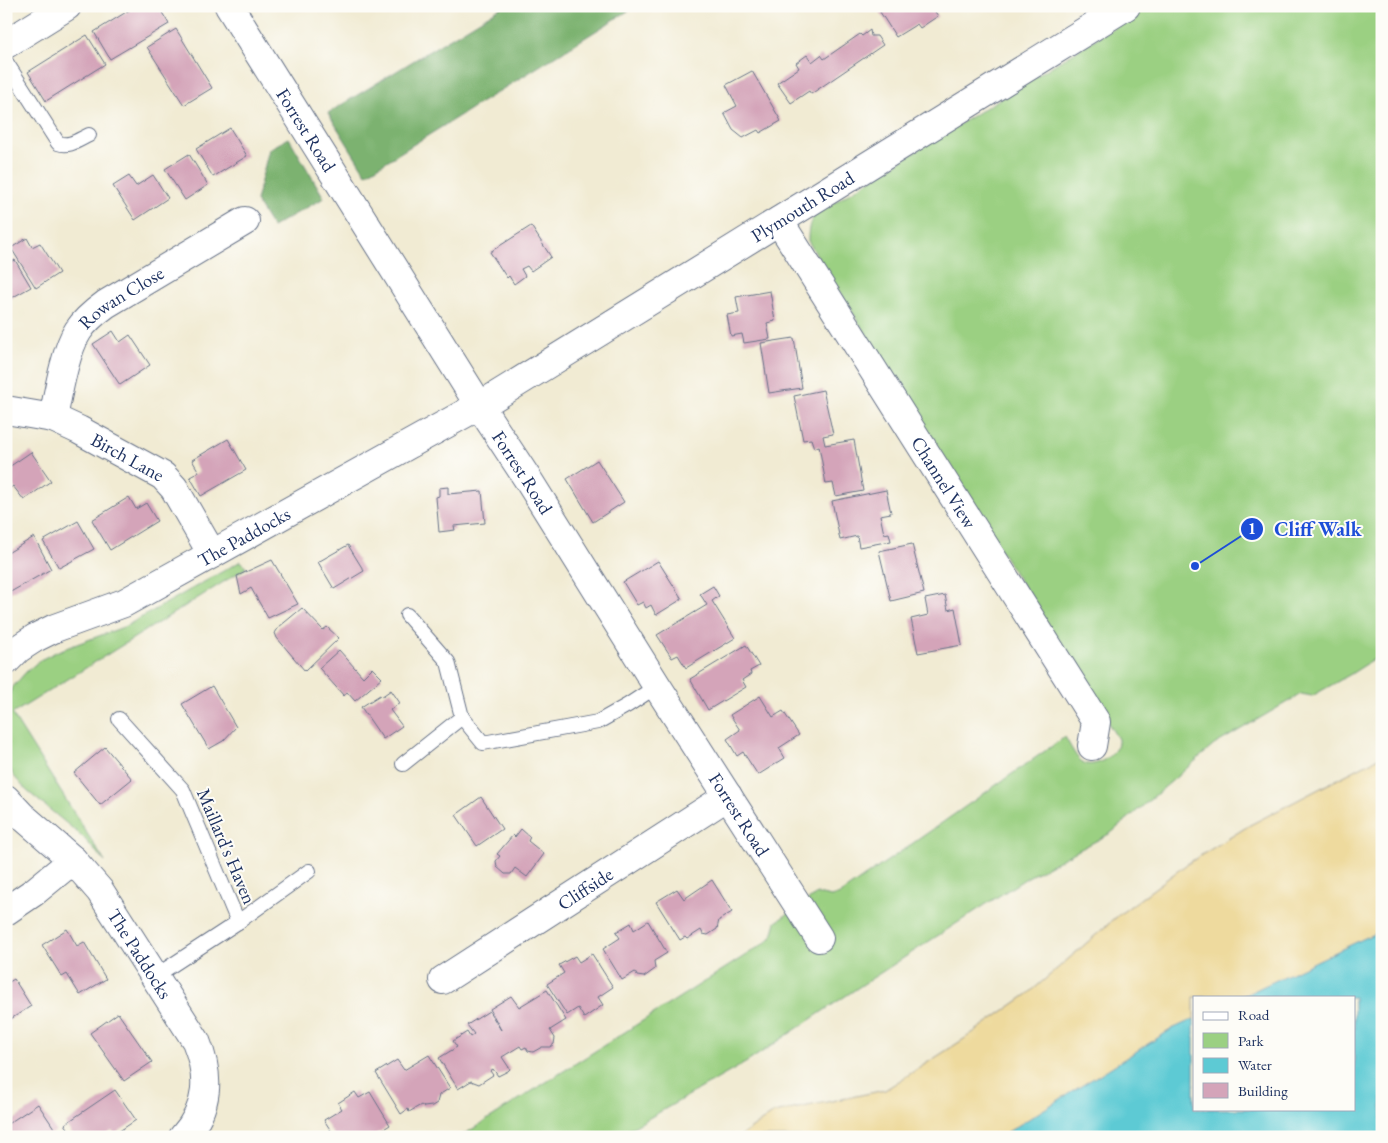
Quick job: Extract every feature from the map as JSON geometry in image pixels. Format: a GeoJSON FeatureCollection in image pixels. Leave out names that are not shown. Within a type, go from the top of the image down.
{"type":"FeatureCollection","features":[{"type":"Feature","properties":{"kind":"street"},"geometry":{"type":"LineString","coordinates":[[6,44],[67,6]]}},
{"type":"Feature","properties":{"kind":"street","name":"Forrest Road"},"geometry":{"type":"LineString","coordinates":[[229,6],[479,405],[819,938]]}},
{"type":"Feature","properties":{"kind":"street","name":"Plymouth Road"},"geometry":{"type":"LineString","coordinates":[[479,405],[1126,6]]}},
{"type":"Feature","properties":{"kind":"street","name":"Rowan Close"},"geometry":{"type":"LineString","coordinates":[[53,418],[69,352],[77,332],[90,316],[106,304],[245,221]]}},
{"type":"Feature","properties":{"kind":"street","name":"Channel View"},"geometry":{"type":"LineString","coordinates":[[778,221],[1096,722],[1092,746]]}},
{"type":"Feature","properties":{"kind":"street","name":"The Paddocks"},"geometry":{"type":"LineString","coordinates":[[6,661],[18,649],[35,638],[54,628],[124,603],[479,405]]}},
{"type":"Feature","properties":{"kind":"street","name":"Birch Lane"},"geometry":{"type":"LineString","coordinates":[[6,410],[53,418],[79,430],[163,476],[174,488],[212,554]]}},
{"type":"Feature","properties":{"kind":"street","name":"Cliffside"},"geometry":{"type":"LineString","coordinates":[[442,980],[728,796]]}},
{"type":"Feature","properties":{"kind":"street","name":"The Paddocks"},"geometry":{"type":"LineString","coordinates":[[6,799],[73,860],[100,891],[196,1041],[203,1059],[206,1082],[204,1098],[198,1114],[184,1137]]}},
{"type":"Feature","properties":{"kind":"street"},"geometry":{"type":"LineString","coordinates":[[6,911],[34,892],[73,860]]}},
{"type":"Feature","properties":{"kind":"lane"},"geometry":{"type":"LineString","coordinates":[[6,62],[58,143],[64,145],[71,144],[89,134]]}},
{"type":"Feature","properties":{"kind":"lane"},"geometry":{"type":"LineString","coordinates":[[407,615],[448,662],[462,717],[483,743],[598,722],[657,686]]}},
{"type":"Feature","properties":{"kind":"lane"},"geometry":{"type":"LineString","coordinates":[[403,764],[462,717]]}},
{"type":"Feature","properties":{"kind":"lane","name":"Maillard's Haven"},"geometry":{"type":"LineString","coordinates":[[119,718],[183,790],[238,922]]}},
{"type":"Feature","properties":{"kind":"lane","name":"Maillard's Haven"},"geometry":{"type":"LineString","coordinates":[[154,977],[238,922],[309,871]]}},
{"type":"Feature","properties":{"kind":"green space"},"geometry":{"type":"Polygon","coordinates":[[[503,6],[636,6],[366,174],[328,113],[503,6]]]}},
{"type":"Feature","properties":{"kind":"green space"},"geometry":{"type":"Polygon","coordinates":[[[1148,6],[1382,6],[1382,654],[1312,696],[1301,694],[1214,745],[1111,833],[1028,877],[747,1062],[616,1137],[460,1137],[768,941],[772,936],[776,922],[817,894],[831,897],[840,894],[1065,737],[1076,755],[1084,763],[1095,764],[1112,754],[1118,744],[1118,739],[808,241],[808,237],[810,223],[816,214],[1148,6]]]}},
{"type":"Feature","properties":{"kind":"green space"},"geometry":{"type":"Polygon","coordinates":[[[289,138],[324,198],[272,227],[256,201],[269,149],[289,138]]]}},
{"type":"Feature","properties":{"kind":"green space"},"geometry":{"type":"Polygon","coordinates":[[[241,561],[246,568],[12,714],[105,862],[83,837],[26,790],[13,775],[6,759],[6,702],[12,688],[40,660],[58,651],[126,626],[241,561]]]}},
{"type":"Feature","properties":{"kind":"sand"},"geometry":{"type":"Polygon","coordinates":[[[1382,756],[1382,930],[1243,996],[1193,996],[1193,1019],[1172,1029],[1000,1137],[739,1137],[774,1113],[885,1090],[961,1041],[1028,994],[1120,914],[1187,864],[1250,825],[1382,756]]]}},
{"type":"Feature","properties":{"kind":"water"},"geometry":{"type":"Polygon","coordinates":[[[1382,930],[1382,1137],[1000,1137],[1172,1029],[1193,1019],[1193,1110],[1356,1110],[1356,996],[1243,996],[1382,930]]]}},
{"type":"Feature","properties":{"kind":"building"},"geometry":{"type":"Polygon","coordinates":[[[136,6],[158,6],[169,24],[110,59],[94,32],[136,6]]]}},
{"type":"Feature","properties":{"kind":"building"},"geometry":{"type":"Polygon","coordinates":[[[889,6],[931,6],[938,16],[920,28],[917,24],[896,37],[880,12],[889,6]]]}},
{"type":"Feature","properties":{"kind":"building"},"geometry":{"type":"Polygon","coordinates":[[[176,29],[212,88],[184,105],[147,47],[176,29]]]}},
{"type":"Feature","properties":{"kind":"building"},"geometry":{"type":"Polygon","coordinates":[[[870,30],[871,36],[877,36],[883,45],[811,94],[809,91],[791,103],[777,83],[799,68],[796,63],[807,55],[812,62],[821,55],[824,59],[860,34],[862,36],[870,30]]]}},
{"type":"Feature","properties":{"kind":"building"},"geometry":{"type":"Polygon","coordinates":[[[87,35],[105,64],[46,101],[28,72],[87,35]]]}},
{"type":"Feature","properties":{"kind":"building"},"geometry":{"type":"Polygon","coordinates":[[[752,71],[781,121],[760,133],[758,130],[743,138],[733,130],[724,113],[737,106],[726,85],[752,71]]]}},
{"type":"Feature","properties":{"kind":"building"},"geometry":{"type":"Polygon","coordinates":[[[230,128],[247,156],[213,177],[196,149],[230,128]]]}},
{"type":"Feature","properties":{"kind":"building"},"geometry":{"type":"Polygon","coordinates":[[[189,154],[208,185],[185,200],[165,169],[189,154]]]}},
{"type":"Feature","properties":{"kind":"building"},"geometry":{"type":"Polygon","coordinates":[[[153,175],[168,198],[135,220],[113,186],[129,176],[136,186],[153,175]]]}},
{"type":"Feature","properties":{"kind":"building"},"geometry":{"type":"Polygon","coordinates":[[[531,226],[551,257],[531,271],[527,266],[521,269],[525,276],[514,284],[509,276],[507,278],[490,252],[531,226]]]}},
{"type":"Feature","properties":{"kind":"building"},"geometry":{"type":"Polygon","coordinates":[[[27,238],[32,247],[40,243],[59,273],[36,288],[11,248],[27,238]]]}},
{"type":"Feature","properties":{"kind":"building"},"geometry":{"type":"Polygon","coordinates":[[[15,260],[31,287],[6,301],[6,265],[15,260]]]}},
{"type":"Feature","properties":{"kind":"building"},"geometry":{"type":"Polygon","coordinates":[[[770,291],[775,321],[767,323],[770,339],[744,343],[742,334],[731,336],[727,315],[739,313],[736,297],[770,291]]]}},
{"type":"Feature","properties":{"kind":"building"},"geometry":{"type":"Polygon","coordinates":[[[113,331],[120,342],[130,335],[150,365],[120,385],[93,344],[113,331]]]}},
{"type":"Feature","properties":{"kind":"building"},"geometry":{"type":"Polygon","coordinates":[[[794,338],[802,388],[769,393],[761,343],[794,338]]]}},
{"type":"Feature","properties":{"kind":"building"},"geometry":{"type":"Polygon","coordinates":[[[823,390],[833,434],[823,436],[825,445],[854,440],[863,491],[836,496],[833,483],[826,484],[819,446],[814,448],[811,439],[803,440],[794,396],[823,390]]]}},
{"type":"Feature","properties":{"kind":"building"},"geometry":{"type":"Polygon","coordinates":[[[228,439],[246,470],[201,496],[190,477],[199,472],[192,460],[228,439]]]}},
{"type":"Feature","properties":{"kind":"building"},"geometry":{"type":"Polygon","coordinates":[[[31,452],[51,481],[24,500],[13,486],[6,491],[6,469],[31,452]]]}},
{"type":"Feature","properties":{"kind":"building"},"geometry":{"type":"Polygon","coordinates":[[[597,460],[624,502],[593,522],[567,479],[597,460]]]}},
{"type":"Feature","properties":{"kind":"building"},"geometry":{"type":"Polygon","coordinates":[[[448,487],[448,494],[482,491],[485,523],[454,526],[455,530],[439,532],[436,497],[439,496],[439,488],[448,487]]]}},
{"type":"Feature","properties":{"kind":"building"},"geometry":{"type":"Polygon","coordinates":[[[886,490],[891,513],[880,515],[884,534],[889,533],[891,541],[859,547],[857,536],[840,540],[832,501],[886,490]]]}},
{"type":"Feature","properties":{"kind":"building"},"geometry":{"type":"Polygon","coordinates":[[[129,497],[136,509],[146,503],[157,521],[110,550],[92,520],[129,497]]]}},
{"type":"Feature","properties":{"kind":"building"},"geometry":{"type":"Polygon","coordinates":[[[78,521],[94,549],[59,568],[43,541],[78,521]]]}},
{"type":"Feature","properties":{"kind":"building"},"geometry":{"type":"Polygon","coordinates":[[[34,537],[51,569],[7,594],[6,554],[34,537]]]}},
{"type":"Feature","properties":{"kind":"building"},"geometry":{"type":"Polygon","coordinates":[[[912,544],[924,593],[891,601],[879,551],[912,544]]]}},
{"type":"Feature","properties":{"kind":"building"},"geometry":{"type":"Polygon","coordinates":[[[348,545],[364,571],[334,589],[318,562],[348,545]]]}},
{"type":"Feature","properties":{"kind":"building"},"geometry":{"type":"Polygon","coordinates":[[[272,560],[298,604],[268,618],[251,588],[241,594],[237,576],[272,560]]]}},
{"type":"Feature","properties":{"kind":"building"},"geometry":{"type":"Polygon","coordinates":[[[658,561],[682,599],[656,615],[651,605],[646,608],[643,602],[637,605],[623,582],[658,561]]]}},
{"type":"Feature","properties":{"kind":"building"},"geometry":{"type":"Polygon","coordinates":[[[713,586],[719,596],[712,601],[735,638],[686,668],[678,655],[672,658],[657,635],[707,605],[700,594],[713,586]]]}},
{"type":"Feature","properties":{"kind":"building"},"geometry":{"type":"Polygon","coordinates":[[[945,595],[948,610],[955,608],[962,645],[918,653],[911,619],[928,615],[925,599],[945,595]]]}},
{"type":"Feature","properties":{"kind":"building"},"geometry":{"type":"Polygon","coordinates":[[[302,608],[323,630],[327,627],[339,638],[305,671],[277,638],[275,633],[279,627],[302,608]]]}},
{"type":"Feature","properties":{"kind":"building"},"geometry":{"type":"Polygon","coordinates":[[[746,645],[759,666],[750,671],[751,674],[742,680],[746,687],[708,710],[690,679],[746,645]]]}},
{"type":"Feature","properties":{"kind":"building"},"geometry":{"type":"Polygon","coordinates":[[[339,650],[363,677],[372,668],[382,678],[355,701],[347,692],[344,696],[319,668],[339,650]]]}},
{"type":"Feature","properties":{"kind":"building"},"geometry":{"type":"Polygon","coordinates":[[[212,686],[236,727],[223,741],[209,749],[182,704],[212,686]]]}},
{"type":"Feature","properties":{"kind":"building"},"geometry":{"type":"Polygon","coordinates":[[[391,690],[400,703],[390,710],[402,726],[383,739],[361,707],[391,690]]]}},
{"type":"Feature","properties":{"kind":"building"},"geometry":{"type":"Polygon","coordinates":[[[760,696],[773,717],[783,711],[799,735],[779,748],[785,758],[758,775],[743,752],[737,756],[727,739],[740,730],[730,715],[760,696]]]}},
{"type":"Feature","properties":{"kind":"building"},"geometry":{"type":"Polygon","coordinates":[[[105,747],[132,779],[100,805],[74,773],[105,747]]]}},
{"type":"Feature","properties":{"kind":"building"},"geometry":{"type":"Polygon","coordinates":[[[481,797],[502,829],[477,846],[456,815],[481,797]]]}},
{"type":"Feature","properties":{"kind":"building"},"geometry":{"type":"Polygon","coordinates":[[[521,829],[530,837],[528,841],[544,854],[527,877],[515,868],[511,874],[505,874],[497,867],[496,861],[500,856],[497,854],[513,835],[515,837],[521,829]]]}},
{"type":"Feature","properties":{"kind":"building"},"geometry":{"type":"Polygon","coordinates":[[[712,880],[732,912],[719,920],[717,929],[708,935],[703,934],[701,930],[687,939],[685,937],[680,940],[656,902],[677,889],[684,899],[712,880]]]}},
{"type":"Feature","properties":{"kind":"building"},"geometry":{"type":"Polygon","coordinates":[[[648,921],[667,953],[654,961],[655,969],[644,977],[637,976],[635,972],[622,980],[603,949],[620,938],[616,932],[631,923],[634,930],[648,921]]]}},
{"type":"Feature","properties":{"kind":"building"},"geometry":{"type":"Polygon","coordinates":[[[67,929],[77,946],[84,942],[106,979],[80,995],[67,974],[62,977],[42,945],[67,929]]]}},
{"type":"Feature","properties":{"kind":"building"},"geometry":{"type":"Polygon","coordinates":[[[592,954],[613,987],[598,997],[603,1005],[584,1018],[578,1008],[567,1015],[547,984],[564,973],[559,965],[575,956],[579,962],[592,954]]]}},
{"type":"Feature","properties":{"kind":"building"},"geometry":{"type":"Polygon","coordinates":[[[14,979],[31,1006],[6,1022],[6,984],[14,979]]]}},
{"type":"Feature","properties":{"kind":"building"},"geometry":{"type":"Polygon","coordinates":[[[547,990],[566,1020],[550,1030],[555,1038],[554,1044],[533,1052],[528,1051],[526,1047],[522,1049],[520,1046],[502,1057],[510,1069],[508,1071],[498,1076],[493,1069],[490,1071],[493,1075],[479,1084],[471,1081],[458,1089],[439,1058],[457,1047],[453,1041],[467,1032],[470,1037],[474,1034],[467,1025],[489,1011],[501,1030],[490,1009],[511,996],[519,1007],[547,990]]]}},
{"type":"Feature","properties":{"kind":"building"},"geometry":{"type":"Polygon","coordinates":[[[118,1013],[152,1062],[124,1081],[90,1033],[118,1013]]]}},
{"type":"Feature","properties":{"kind":"building"},"geometry":{"type":"Polygon","coordinates":[[[429,1055],[450,1088],[439,1095],[437,1103],[432,1106],[424,1107],[421,1105],[409,1112],[408,1109],[401,1114],[376,1073],[397,1060],[404,1070],[429,1055]]]}},
{"type":"Feature","properties":{"kind":"building"},"geometry":{"type":"Polygon","coordinates":[[[115,1090],[136,1120],[115,1134],[112,1131],[103,1137],[74,1137],[65,1124],[115,1090]]]}},
{"type":"Feature","properties":{"kind":"building"},"geometry":{"type":"Polygon","coordinates":[[[355,1092],[359,1098],[370,1092],[390,1125],[376,1134],[375,1137],[335,1137],[324,1120],[342,1109],[338,1103],[355,1092]]]}},
{"type":"Feature","properties":{"kind":"building"},"geometry":{"type":"Polygon","coordinates":[[[38,1104],[56,1131],[46,1137],[6,1137],[6,1125],[38,1104]]]}},
{"type":"Feature","properties":{"kind":"place","name":"Cliff Walk"},"geometry":{"type":"Point","coordinates":[1195,566]}}]}
